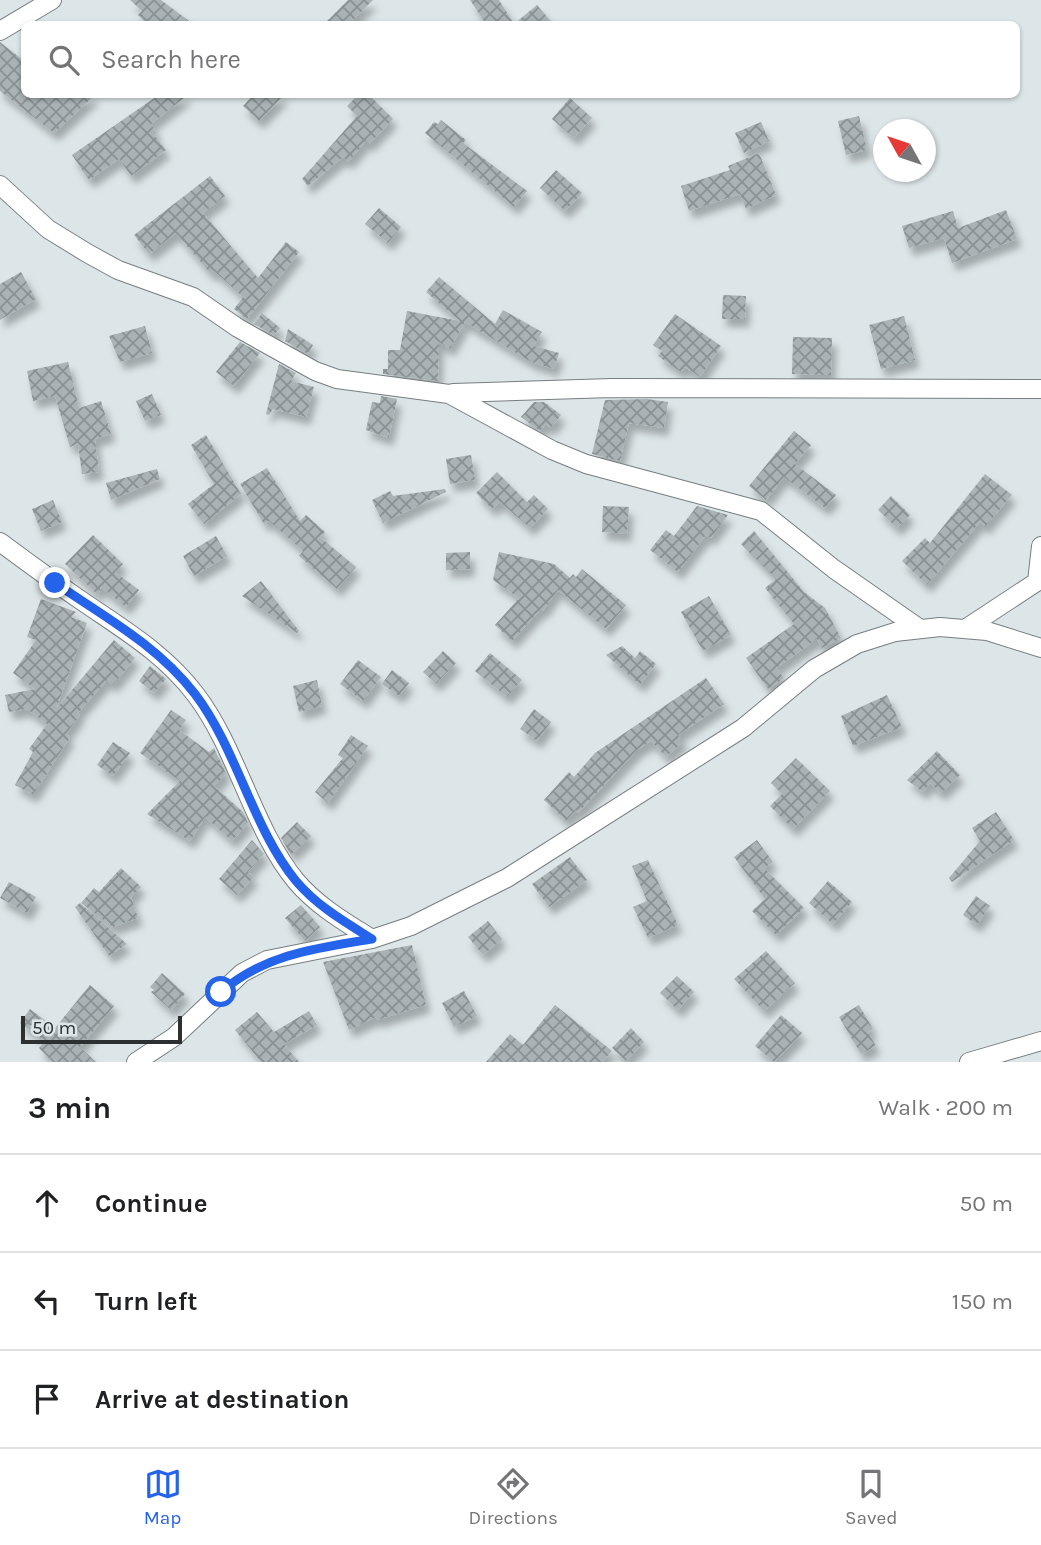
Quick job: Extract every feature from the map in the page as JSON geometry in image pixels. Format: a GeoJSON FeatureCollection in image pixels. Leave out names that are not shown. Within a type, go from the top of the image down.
{"type":"FeatureCollection","features":[{"type":"Feature","properties":{"kind":"street"},"geometry":{"type":"LineString","coordinates":[[0,31],[52,0]]}},
{"type":"Feature","properties":{"kind":"street"},"geometry":{"type":"LineString","coordinates":[[0,185],[48,229],[87,253],[118,270],[193,297],[238,328],[337,379],[449,394],[612,388],[1041,389]]}},
{"type":"Feature","properties":{"kind":"street"},"geometry":{"type":"LineString","coordinates":[[449,394],[552,450],[586,464],[761,511],[834,569],[920,629]]}},
{"type":"Feature","properties":{"kind":"street"},"geometry":{"type":"LineString","coordinates":[[0,542],[85,604],[145,642],[173,668],[197,696],[223,741],[295,880],[328,911],[372,939]]}},
{"type":"Feature","properties":{"kind":"street"},"geometry":{"type":"LineString","coordinates":[[965,629],[1039,580],[1041,546]]}},
{"type":"Feature","properties":{"kind":"street"},"geometry":{"type":"LineString","coordinates":[[136,1062],[174,1037],[242,973],[267,960],[372,939],[461,904],[507,878],[743,728],[814,669],[857,644],[895,632],[940,627],[987,631],[1041,648]]}},
{"type":"Feature","properties":{"kind":"street"},"geometry":{"type":"LineString","coordinates":[[969,1062],[1041,1041]]}},
{"type":"Feature","properties":{"kind":"building"},"geometry":{"type":"Polygon","coordinates":[[[130,0],[161,0],[189,21],[144,21],[138,15],[142,11],[130,0]]]}},
{"type":"Feature","properties":{"kind":"building"},"geometry":{"type":"Polygon","coordinates":[[[348,0],[373,0],[352,21],[327,21],[348,0]]]}},
{"type":"Feature","properties":{"kind":"building"},"geometry":{"type":"Polygon","coordinates":[[[470,0],[499,0],[512,21],[484,21],[470,0]]]}},
{"type":"Feature","properties":{"kind":"building"},"geometry":{"type":"Polygon","coordinates":[[[537,5],[550,21],[518,21],[537,5]]]}},
{"type":"Feature","properties":{"kind":"building"},"geometry":{"type":"Polygon","coordinates":[[[0,42],[21,59],[21,98],[92,98],[54,133],[0,91],[0,42]]]}},
{"type":"Feature","properties":{"kind":"building"},"geometry":{"type":"Polygon","coordinates":[[[154,98],[184,98],[151,124],[157,133],[154,135],[166,150],[131,176],[119,159],[89,180],[72,155],[154,98]]]}},
{"type":"Feature","properties":{"kind":"building"},"geometry":{"type":"Polygon","coordinates":[[[250,98],[281,98],[259,121],[243,106],[250,98]]]}},
{"type":"Feature","properties":{"kind":"building"},"geometry":{"type":"Polygon","coordinates":[[[355,98],[372,98],[393,119],[369,144],[366,141],[348,162],[343,157],[308,186],[302,179],[357,116],[347,106],[355,98]]]}},
{"type":"Feature","properties":{"kind":"building"},"geometry":{"type":"Polygon","coordinates":[[[570,98],[592,118],[574,138],[552,119],[570,98]]]}},
{"type":"Feature","properties":{"kind":"building"},"geometry":{"type":"Polygon","coordinates":[[[859,116],[867,150],[846,155],[838,121],[859,116]]]}},
{"type":"Feature","properties":{"kind":"building"},"geometry":{"type":"Polygon","coordinates":[[[441,120],[466,140],[463,143],[527,191],[514,207],[425,133],[434,122],[438,124],[441,120]]]}},
{"type":"Feature","properties":{"kind":"building"},"geometry":{"type":"Polygon","coordinates":[[[761,122],[769,141],[744,153],[735,133],[761,122]]]}},
{"type":"Feature","properties":{"kind":"building"},"geometry":{"type":"Polygon","coordinates":[[[759,153],[776,195],[746,209],[740,194],[689,211],[681,186],[730,170],[728,166],[759,153]]]}},
{"type":"Feature","properties":{"kind":"building"},"geometry":{"type":"Polygon","coordinates":[[[556,170],[582,193],[565,211],[540,188],[556,170]]]}},
{"type":"Feature","properties":{"kind":"building"},"geometry":{"type":"Polygon","coordinates":[[[210,176],[225,196],[203,213],[258,278],[286,242],[299,252],[247,319],[234,309],[243,297],[214,271],[211,274],[176,233],[149,254],[134,235],[210,176]]]}},
{"type":"Feature","properties":{"kind":"building"},"geometry":{"type":"Polygon","coordinates":[[[379,208],[401,227],[388,243],[365,224],[379,208]]]}},
{"type":"Feature","properties":{"kind":"building"},"geometry":{"type":"Polygon","coordinates":[[[1006,210],[1017,239],[952,263],[944,238],[909,248],[902,226],[953,211],[958,228],[1006,210]]]}},
{"type":"Feature","properties":{"kind":"building"},"geometry":{"type":"Polygon","coordinates":[[[21,272],[36,299],[0,320],[0,284],[21,272]]]}},
{"type":"Feature","properties":{"kind":"building"},"geometry":{"type":"Polygon","coordinates":[[[439,277],[495,324],[503,310],[542,332],[534,346],[559,353],[554,369],[531,362],[465,322],[450,349],[439,342],[438,381],[383,374],[383,369],[388,369],[388,350],[400,350],[407,311],[460,321],[426,292],[439,277]]]}},
{"type":"Feature","properties":{"kind":"building"},"geometry":{"type":"Polygon","coordinates":[[[723,295],[746,296],[745,319],[722,319],[723,295]]]}},
{"type":"Feature","properties":{"kind":"building"},"geometry":{"type":"Polygon","coordinates":[[[262,313],[280,328],[274,335],[254,324],[262,313]]]}},
{"type":"Feature","properties":{"kind":"building"},"geometry":{"type":"Polygon","coordinates":[[[675,314],[721,346],[700,377],[685,367],[681,372],[658,356],[662,351],[653,345],[675,314]]]}},
{"type":"Feature","properties":{"kind":"building"},"geometry":{"type":"Polygon","coordinates":[[[904,316],[915,360],[881,369],[869,325],[904,316]]]}},
{"type":"Feature","properties":{"kind":"building"},"geometry":{"type":"Polygon","coordinates":[[[145,326],[152,353],[120,362],[109,336],[145,326]]]}},
{"type":"Feature","properties":{"kind":"building"},"geometry":{"type":"Polygon","coordinates":[[[288,329],[313,345],[308,354],[285,341],[288,329]]]}},
{"type":"Feature","properties":{"kind":"building"},"geometry":{"type":"Polygon","coordinates":[[[793,337],[832,338],[831,375],[792,374],[793,337]]]}},
{"type":"Feature","properties":{"kind":"building"},"geometry":{"type":"Polygon","coordinates":[[[240,342],[260,353],[234,386],[216,372],[240,342]]]}},
{"type":"Feature","properties":{"kind":"building"},"geometry":{"type":"Polygon","coordinates":[[[68,362],[79,408],[101,401],[111,434],[95,439],[99,472],[82,474],[78,444],[70,447],[55,396],[33,401],[27,371],[68,362]]]}},
{"type":"Feature","properties":{"kind":"building"},"geometry":{"type":"Polygon","coordinates":[[[279,364],[296,373],[291,381],[314,387],[306,417],[273,409],[269,415],[266,414],[279,364]]]}},
{"type":"Feature","properties":{"kind":"building"},"geometry":{"type":"Polygon","coordinates":[[[152,394],[161,415],[145,421],[136,401],[152,394]]]}},
{"type":"Feature","properties":{"kind":"building"},"geometry":{"type":"Polygon","coordinates":[[[381,396],[397,399],[389,438],[366,430],[372,402],[380,403],[381,396]]]}},
{"type":"Feature","properties":{"kind":"building"},"geometry":{"type":"Polygon","coordinates":[[[647,399],[668,402],[664,428],[629,423],[620,461],[592,454],[605,400],[647,399]]]}},
{"type":"Feature","properties":{"kind":"building"},"geometry":{"type":"Polygon","coordinates":[[[534,402],[544,402],[561,415],[551,428],[546,424],[540,431],[521,417],[534,402]]]}},
{"type":"Feature","properties":{"kind":"building"},"geometry":{"type":"Polygon","coordinates":[[[794,431],[811,445],[795,464],[836,495],[825,508],[784,477],[766,500],[749,486],[794,431]]]}},
{"type":"Feature","properties":{"kind":"building"},"geometry":{"type":"Polygon","coordinates":[[[206,435],[241,494],[204,524],[188,504],[214,484],[191,445],[206,435]]]}},
{"type":"Feature","properties":{"kind":"building"},"geometry":{"type":"Polygon","coordinates":[[[471,455],[475,480],[450,484],[446,459],[471,455]]]}},
{"type":"Feature","properties":{"kind":"building"},"geometry":{"type":"Polygon","coordinates":[[[267,468],[300,521],[306,515],[325,532],[320,537],[356,567],[337,589],[299,556],[303,551],[269,521],[264,524],[240,484],[267,468]]]}},
{"type":"Feature","properties":{"kind":"building"},"geometry":{"type":"Polygon","coordinates":[[[157,469],[160,479],[111,500],[106,483],[157,469]]]}},
{"type":"Feature","properties":{"kind":"building"},"geometry":{"type":"Polygon","coordinates":[[[497,472],[527,502],[534,495],[548,509],[530,528],[500,502],[492,509],[476,493],[497,472]]]}},
{"type":"Feature","properties":{"kind":"building"},"geometry":{"type":"Polygon","coordinates":[[[985,474],[1012,495],[985,527],[980,522],[927,585],[902,561],[925,538],[930,543],[985,474]]]}},
{"type":"Feature","properties":{"kind":"building"},"geometry":{"type":"Polygon","coordinates":[[[445,489],[446,492],[383,523],[372,500],[390,491],[393,496],[445,489]]]}},
{"type":"Feature","properties":{"kind":"building"},"geometry":{"type":"Polygon","coordinates":[[[891,496],[910,515],[897,528],[878,510],[891,496]]]}},
{"type":"Feature","properties":{"kind":"building"},"geometry":{"type":"Polygon","coordinates":[[[53,500],[62,522],[41,531],[32,509],[53,500]]]}},
{"type":"Feature","properties":{"kind":"building"},"geometry":{"type":"Polygon","coordinates":[[[603,506],[629,507],[627,534],[602,532],[603,506]]]}},
{"type":"Feature","properties":{"kind":"building"},"geometry":{"type":"Polygon","coordinates":[[[697,506],[728,515],[711,538],[706,535],[678,572],[650,550],[666,530],[674,536],[697,506]]]}},
{"type":"Feature","properties":{"kind":"building"},"geometry":{"type":"Polygon","coordinates":[[[754,531],[804,592],[825,608],[841,638],[822,648],[817,639],[776,668],[784,678],[768,689],[746,658],[794,624],[765,588],[776,579],[741,544],[754,531]]]}},
{"type":"Feature","properties":{"kind":"building"},"geometry":{"type":"Polygon","coordinates":[[[93,535],[123,564],[115,572],[139,590],[126,607],[101,587],[98,595],[65,564],[93,535]]]}},
{"type":"Feature","properties":{"kind":"building"},"geometry":{"type":"Polygon","coordinates":[[[216,536],[227,556],[194,576],[183,556],[216,536]]]}},
{"type":"Feature","properties":{"kind":"building"},"geometry":{"type":"Polygon","coordinates":[[[470,552],[470,569],[446,570],[446,553],[470,552]]]}},
{"type":"Feature","properties":{"kind":"building"},"geometry":{"type":"Polygon","coordinates":[[[499,552],[554,564],[570,578],[573,574],[576,577],[582,569],[626,605],[606,629],[558,590],[543,611],[541,609],[512,641],[495,625],[519,598],[493,580],[499,552]]]}},
{"type":"Feature","properties":{"kind":"building"},"geometry":{"type":"Polygon","coordinates":[[[261,581],[299,631],[297,633],[242,596],[261,581]]]}},
{"type":"Feature","properties":{"kind":"building"},"geometry":{"type":"Polygon","coordinates":[[[709,596],[731,635],[703,651],[681,612],[709,596]]]}},
{"type":"Feature","properties":{"kind":"building"},"geometry":{"type":"Polygon","coordinates":[[[41,599],[76,612],[71,617],[87,623],[56,709],[114,640],[135,658],[113,685],[107,680],[78,713],[80,715],[66,734],[70,737],[33,795],[15,785],[33,752],[29,749],[47,724],[27,709],[9,712],[5,695],[35,689],[13,673],[36,640],[27,637],[41,599]]]}},
{"type":"Feature","properties":{"kind":"building"},"geometry":{"type":"Polygon","coordinates":[[[622,646],[635,658],[640,651],[656,664],[640,685],[606,655],[622,646]]]}},
{"type":"Feature","properties":{"kind":"building"},"geometry":{"type":"Polygon","coordinates":[[[443,651],[456,663],[436,684],[423,672],[443,651]]]}},
{"type":"Feature","properties":{"kind":"building"},"geometry":{"type":"Polygon","coordinates":[[[490,653],[522,680],[507,697],[475,671],[490,653]]]}},
{"type":"Feature","properties":{"kind":"building"},"geometry":{"type":"Polygon","coordinates":[[[358,660],[381,677],[363,701],[340,684],[358,660]]]}},
{"type":"Feature","properties":{"kind":"building"},"geometry":{"type":"Polygon","coordinates":[[[150,666],[166,679],[154,693],[139,681],[150,666]]]}},
{"type":"Feature","properties":{"kind":"building"},"geometry":{"type":"Polygon","coordinates":[[[392,670],[409,683],[399,696],[382,684],[392,670]]]}},
{"type":"Feature","properties":{"kind":"building"},"geometry":{"type":"Polygon","coordinates":[[[706,678],[724,704],[678,735],[684,741],[666,757],[651,741],[637,750],[578,813],[576,810],[566,821],[544,800],[569,772],[574,777],[595,753],[706,678]]]}},
{"type":"Feature","properties":{"kind":"building"},"geometry":{"type":"Polygon","coordinates":[[[317,680],[322,706],[299,712],[293,686],[317,680]]]}},
{"type":"Feature","properties":{"kind":"building"},"geometry":{"type":"Polygon","coordinates":[[[887,695],[902,727],[853,746],[841,716],[887,695]]]}},
{"type":"Feature","properties":{"kind":"building"},"geometry":{"type":"Polygon","coordinates":[[[534,709],[551,722],[537,741],[520,729],[534,709]]]}},
{"type":"Feature","properties":{"kind":"building"},"geometry":{"type":"Polygon","coordinates":[[[171,710],[186,720],[179,730],[209,752],[214,748],[224,769],[226,774],[214,786],[243,812],[248,823],[232,841],[205,817],[190,841],[147,814],[180,781],[140,753],[171,710]]]}},
{"type":"Feature","properties":{"kind":"building"},"geometry":{"type":"Polygon","coordinates":[[[351,735],[368,746],[328,803],[315,792],[343,758],[338,755],[351,735]]]}},
{"type":"Feature","properties":{"kind":"building"},"geometry":{"type":"Polygon","coordinates":[[[113,742],[130,753],[113,776],[97,765],[113,742]]]}},
{"type":"Feature","properties":{"kind":"building"},"geometry":{"type":"Polygon","coordinates":[[[937,751],[960,775],[941,793],[930,783],[923,792],[907,780],[937,751]]]}},
{"type":"Feature","properties":{"kind":"building"},"geometry":{"type":"Polygon","coordinates":[[[796,758],[830,791],[793,829],[770,806],[782,794],[771,783],[796,758]]]}},
{"type":"Feature","properties":{"kind":"building"},"geometry":{"type":"Polygon","coordinates":[[[996,812],[1014,840],[952,882],[949,878],[980,841],[972,828],[996,812]]]}},
{"type":"Feature","properties":{"kind":"building"},"geometry":{"type":"Polygon","coordinates":[[[297,822],[311,836],[291,855],[281,838],[297,822]]]}},
{"type":"Feature","properties":{"kind":"building"},"geometry":{"type":"Polygon","coordinates":[[[252,840],[264,854],[248,872],[254,877],[237,895],[219,879],[252,840]]]}},
{"type":"Feature","properties":{"kind":"building"},"geometry":{"type":"Polygon","coordinates":[[[757,840],[773,862],[764,868],[804,908],[776,935],[752,911],[765,899],[734,857],[757,840]]]}},
{"type":"Feature","properties":{"kind":"building"},"geometry":{"type":"Polygon","coordinates":[[[570,857],[587,880],[549,907],[532,884],[570,857]]]}},
{"type":"Feature","properties":{"kind":"building"},"geometry":{"type":"Polygon","coordinates":[[[648,860],[678,925],[648,938],[633,907],[647,901],[632,866],[648,860]]]}},
{"type":"Feature","properties":{"kind":"building"},"geometry":{"type":"Polygon","coordinates":[[[121,868],[141,887],[131,897],[138,918],[113,927],[81,903],[94,888],[99,892],[121,868]]]}},
{"type":"Feature","properties":{"kind":"building"},"geometry":{"type":"Polygon","coordinates":[[[828,881],[852,902],[833,924],[809,903],[828,881]]]}},
{"type":"Feature","properties":{"kind":"building"},"geometry":{"type":"Polygon","coordinates":[[[9,882],[36,897],[27,913],[0,898],[9,882]]]}},
{"type":"Feature","properties":{"kind":"building"},"geometry":{"type":"Polygon","coordinates":[[[976,896],[990,906],[977,925],[963,915],[976,896]]]}},
{"type":"Feature","properties":{"kind":"building"},"geometry":{"type":"Polygon","coordinates":[[[80,903],[127,944],[109,956],[75,907],[80,903]]]}},
{"type":"Feature","properties":{"kind":"building"},"geometry":{"type":"Polygon","coordinates":[[[301,905],[320,927],[305,941],[285,918],[301,905]]]}},
{"type":"Feature","properties":{"kind":"building"},"geometry":{"type":"Polygon","coordinates":[[[488,921],[502,939],[483,955],[468,937],[488,921]]]}},
{"type":"Feature","properties":{"kind":"building"},"geometry":{"type":"Polygon","coordinates":[[[412,945],[426,1005],[377,1020],[376,1017],[349,1030],[323,962],[412,945]]]}},
{"type":"Feature","properties":{"kind":"building"},"geometry":{"type":"Polygon","coordinates":[[[766,951],[795,983],[764,1011],[734,979],[766,951]]]}},
{"type":"Feature","properties":{"kind":"building"},"geometry":{"type":"Polygon","coordinates":[[[162,973],[185,994],[171,1010],[151,992],[154,990],[150,987],[162,973]]]}},
{"type":"Feature","properties":{"kind":"building"},"geometry":{"type":"Polygon","coordinates":[[[677,976],[694,992],[678,1010],[660,993],[677,976]]]}},
{"type":"Feature","properties":{"kind":"building"},"geometry":{"type":"Polygon","coordinates":[[[90,985],[114,1006],[80,1047],[96,1062],[53,1062],[39,1048],[45,1041],[20,1023],[30,1009],[55,1028],[90,985]]]}},
{"type":"Feature","properties":{"kind":"building"},"geometry":{"type":"Polygon","coordinates":[[[464,991],[477,1016],[454,1027],[442,1003],[464,991]]]}},
{"type":"Feature","properties":{"kind":"building"},"geometry":{"type":"Polygon","coordinates":[[[555,1005],[612,1051],[602,1062],[486,1062],[510,1034],[523,1045],[555,1005]]]}},
{"type":"Feature","properties":{"kind":"building"},"geometry":{"type":"Polygon","coordinates":[[[859,1005],[873,1029],[868,1032],[876,1046],[861,1054],[839,1017],[859,1005]]]}},
{"type":"Feature","properties":{"kind":"building"},"geometry":{"type":"Polygon","coordinates":[[[309,1011],[317,1025],[284,1044],[299,1062],[261,1062],[235,1030],[257,1012],[274,1032],[309,1011]]]}},
{"type":"Feature","properties":{"kind":"building"},"geometry":{"type":"Polygon","coordinates":[[[781,1015],[802,1033],[774,1062],[755,1046],[781,1015]]]}},
{"type":"Feature","properties":{"kind":"building"},"geometry":{"type":"Polygon","coordinates":[[[631,1028],[644,1042],[626,1061],[612,1048],[631,1028]]]}},
{"type":"Feature","properties":{"kind":"route"},"geometry":{"type":"LineString","coordinates":[[55,583],[145,642],[173,668],[197,696],[223,741],[281,858],[295,880],[328,911],[372,939],[310,949],[267,960],[242,973],[221,992]]}}]}
